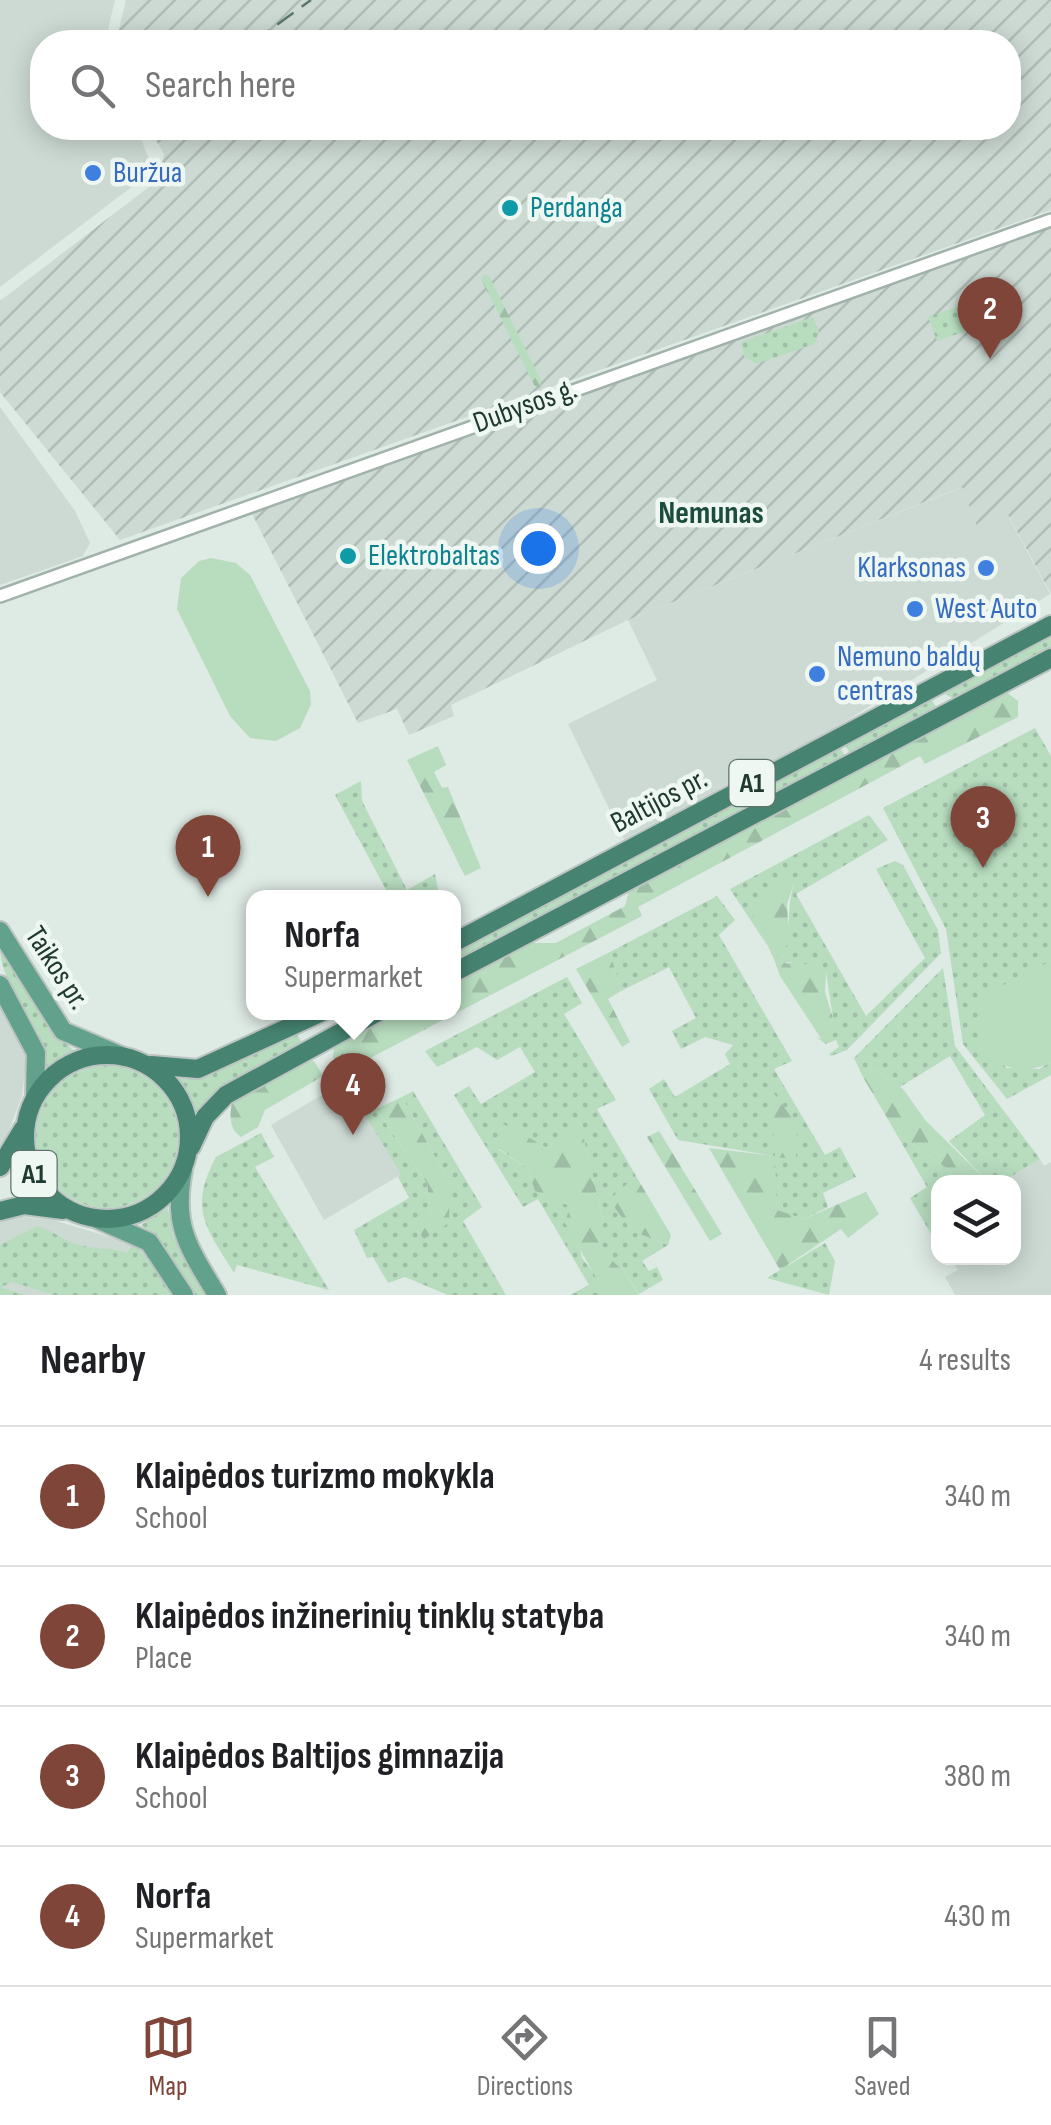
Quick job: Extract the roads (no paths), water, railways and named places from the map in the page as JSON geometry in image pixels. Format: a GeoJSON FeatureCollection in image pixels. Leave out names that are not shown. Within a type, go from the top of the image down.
{"type":"FeatureCollection","features":[{"type":"Feature","properties":{"kind":"highway","name":"Baltijos pr."},"geometry":{"type":"LineString","coordinates":[[461,938],[1051,625]]}},
{"type":"Feature","properties":{"kind":"highway","name":"Baltijos pr."},"geometry":{"type":"LineString","coordinates":[[461,969],[1051,658]]}},
{"type":"Feature","properties":{"kind":"highway"},"geometry":{"type":"LineString","coordinates":[[942,683],[937,699],[945,706],[957,707]]}},
{"type":"Feature","properties":{"kind":"highway","name":"A1"},"geometry":{"type":"LineString","coordinates":[[142,1063],[198,1069],[305,1020]]}},
{"type":"Feature","properties":{"kind":"highway","name":"A1"},"geometry":{"type":"LineString","coordinates":[[186,1162],[182,1105],[160,1074],[124,1056],[103,1055],[73,1063],[48,1080],[35,1097],[27,1120],[26,1151],[37,1181],[72,1212],[97,1219],[120,1219],[153,1206],[186,1162],[205,1117],[226,1095],[363,1020]]}},
{"type":"Feature","properties":{"kind":"highway"},"geometry":{"type":"LineString","coordinates":[[0,1168],[15,1148],[27,1120]]}},
{"type":"Feature","properties":{"kind":"highway"},"geometry":{"type":"LineString","coordinates":[[0,1210],[24,1205],[72,1212]]}},
{"type":"Feature","properties":{"kind":"main road","name":"Taikos pr."},"geometry":{"type":"LineString","coordinates":[[0,932],[63,1031],[124,1056]]}},
{"type":"Feature","properties":{"kind":"main road","name":"Taikos pr."},"geometry":{"type":"LineString","coordinates":[[0,985],[36,1053],[35,1097]]}},
{"type":"Feature","properties":{"kind":"main road"},"geometry":{"type":"LineString","coordinates":[[186,1162],[177,1216],[189,1248],[217,1295]]}},
{"type":"Feature","properties":{"kind":"main road"},"geometry":{"type":"LineString","coordinates":[[97,1219],[148,1242],[184,1295]]}},
{"type":"Feature","properties":{"kind":"street","name":"Dubysos g."},"geometry":{"type":"LineString","coordinates":[[0,596],[1051,220]]}},
{"type":"Feature","properties":{"kind":"railway"},"geometry":{"type":"LineString","coordinates":[[270,30],[311,0]]}},
{"type":"Feature","properties":{"kind":"place","name":"Buržua"},"geometry":{"type":"Point","coordinates":[93,173]}},
{"type":"Feature","properties":{"kind":"place","name":"Perdanga"},"geometry":{"type":"Point","coordinates":[510,208]}},
{"type":"Feature","properties":{"kind":"place","name":"Klaipėdos inžinerinių tinklų statyba"},"geometry":{"type":"Point","coordinates":[990,359]}},
{"type":"Feature","properties":{"kind":"place","name":"Elektrobaltas"},"geometry":{"type":"Point","coordinates":[348,556]}},
{"type":"Feature","properties":{"kind":"place","name":"Klarksonas"},"geometry":{"type":"Point","coordinates":[986,568]}},
{"type":"Feature","properties":{"kind":"place","name":"West Auto"},"geometry":{"type":"Point","coordinates":[915,609]}},
{"type":"Feature","properties":{"kind":"place","name":"Nemuno baldų centras"},"geometry":{"type":"Point","coordinates":[817,674]}},
{"type":"Feature","properties":{"kind":"place","name":"Klaipėdos Baltijos gimnazija"},"geometry":{"type":"Point","coordinates":[983,868]}},
{"type":"Feature","properties":{"kind":"place","name":"Klaipėdos turizmo mokykla"},"geometry":{"type":"Point","coordinates":[208,897]}},
{"type":"Feature","properties":{"kind":"place","name":"Norfa"},"geometry":{"type":"Point","coordinates":[353,1135]}},
{"type":"Feature","properties":{"kind":"district","name":"Nemunas"},"geometry":{"type":"Point","coordinates":[711,513]}}]}
